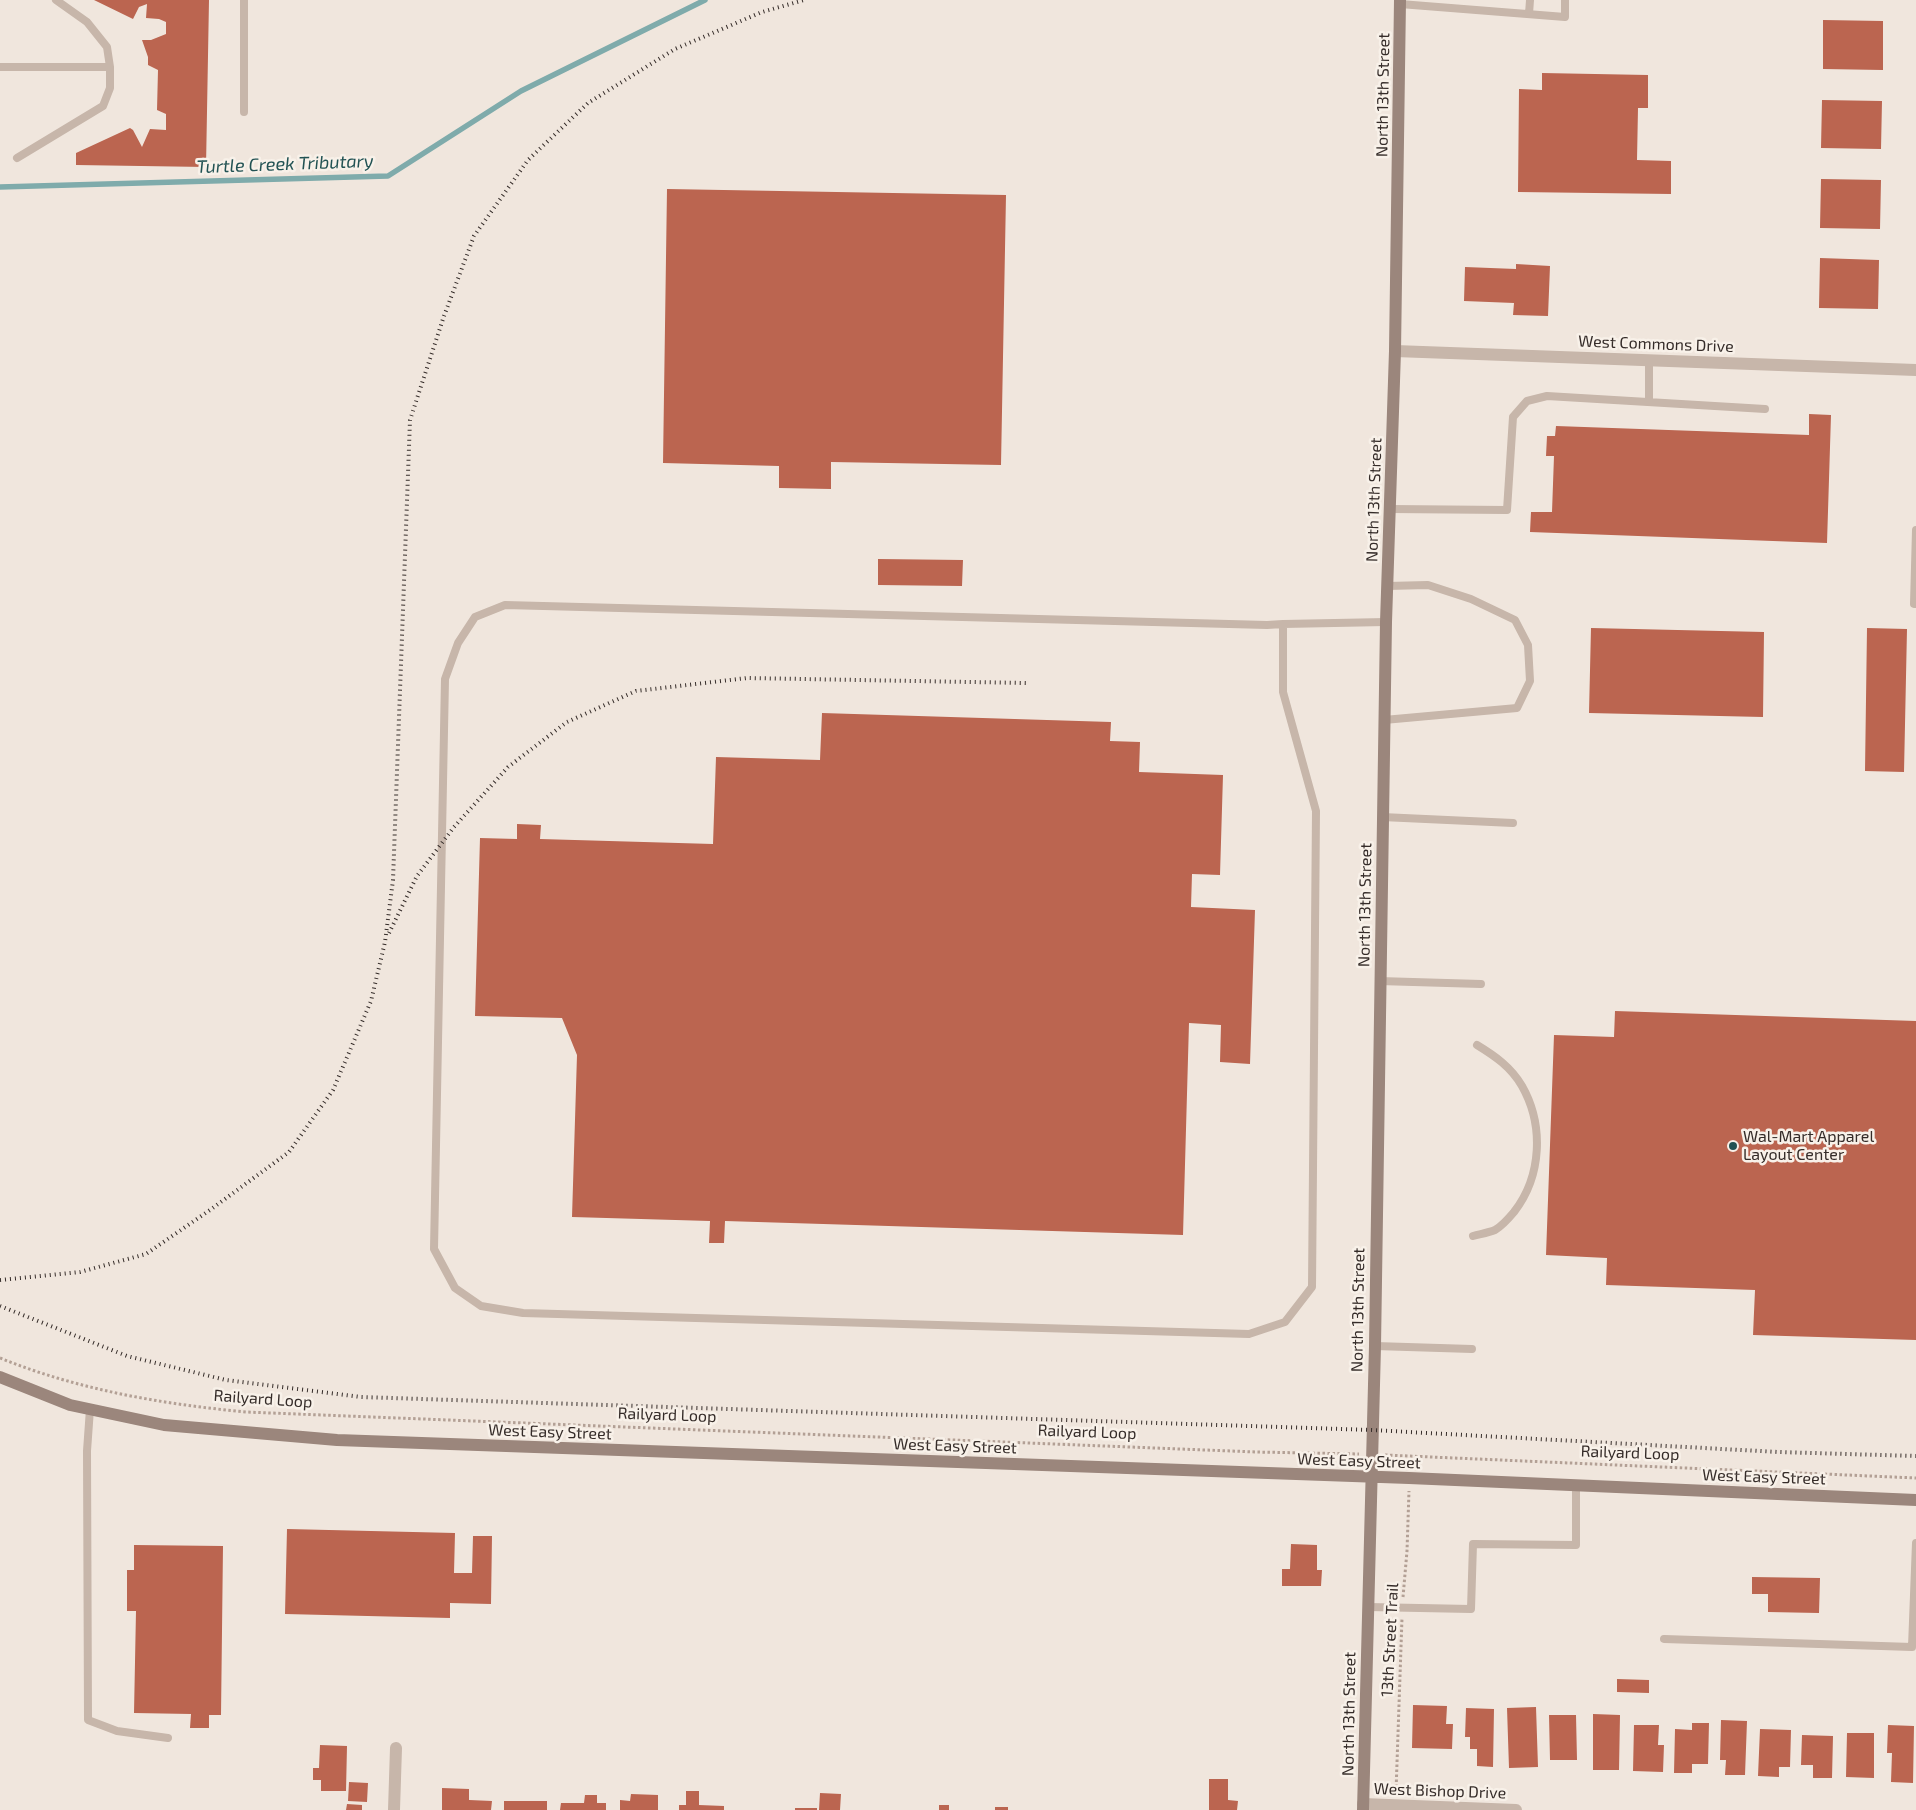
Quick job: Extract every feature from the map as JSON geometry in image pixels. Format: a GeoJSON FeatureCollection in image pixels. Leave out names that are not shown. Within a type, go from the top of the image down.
{"type":"FeatureCollection","features":[{"type":"Feature","properties":{"kind":"street","name":"North 13th Street"},"geometry":{"type":"LineString","coordinates":[[1363,1807],[1374,1346],[1386,622],[1395,351],[1400,2]]}},
{"type":"Feature","properties":{"kind":"street","name":"West Commons Drive"},"geometry":{"type":"LineString","coordinates":[[1395,351],[1916,370]]}},
{"type":"Feature","properties":{"kind":"street","name":"West Easy Street"},"geometry":{"type":"LineString","coordinates":[[0,1377],[70,1405],[164,1425],[337,1440],[1576,1485],[1916,1500]]}},
{"type":"Feature","properties":{"kind":"street"},"geometry":{"type":"LineString","coordinates":[[394,1810],[396,1748]]}},
{"type":"Feature","properties":{"kind":"street","name":"West Bishop Drive"},"geometry":{"type":"LineString","coordinates":[[1363,1807],[1516,1810]]}},
{"type":"Feature","properties":{"kind":"lane"},"geometry":{"type":"LineString","coordinates":[[17,158],[103,106],[110,88],[110,67],[107,47],[87,22],[56,0]]}},
{"type":"Feature","properties":{"kind":"lane"},"geometry":{"type":"LineString","coordinates":[[244,0],[244,112]]}},
{"type":"Feature","properties":{"kind":"lane"},"geometry":{"type":"LineString","coordinates":[[1477,9],[1478,0]]}},
{"type":"Feature","properties":{"kind":"lane"},"geometry":{"type":"LineString","coordinates":[[1529,14],[1530,0]]}},
{"type":"Feature","properties":{"kind":"lane"},"geometry":{"type":"LineString","coordinates":[[1400,2],[1565,17],[1565,0]]}},
{"type":"Feature","properties":{"kind":"lane"},"geometry":{"type":"LineString","coordinates":[[0,67],[110,67]]}},
{"type":"Feature","properties":{"kind":"lane"},"geometry":{"type":"LineString","coordinates":[[1649,360],[1649,402]]}},
{"type":"Feature","properties":{"kind":"lane"},"geometry":{"type":"LineString","coordinates":[[1390,509],[1507,510],[1513,417],[1527,401],[1547,396],[1765,409]]}},
{"type":"Feature","properties":{"kind":"lane"},"geometry":{"type":"LineString","coordinates":[[1916,530],[1914,604],[1916,604]]}},
{"type":"Feature","properties":{"kind":"lane"},"geometry":{"type":"LineString","coordinates":[[1384,720],[1517,708],[1530,681],[1528,644],[1515,620],[1471,599],[1428,586],[1387,586]]}},
{"type":"Feature","properties":{"kind":"lane"},"geometry":{"type":"LineString","coordinates":[[1283,624],[1283,692],[1316,811],[1312,1287],[1285,1322],[1249,1334],[523,1313],[481,1306],[456,1288],[434,1249],[445,679],[458,643],[476,617],[505,605],[1283,624],[1386,622]]}},
{"type":"Feature","properties":{"kind":"lane"},"geometry":{"type":"LineString","coordinates":[[1382,817],[1513,823]]}},
{"type":"Feature","properties":{"kind":"lane"},"geometry":{"type":"LineString","coordinates":[[1380,981],[1481,984]]}},
{"type":"Feature","properties":{"kind":"lane"},"geometry":{"type":"LineString","coordinates":[[1473,1236],[1496,1229],[1510,1218],[1524,1199],[1534,1175],[1538,1148],[1533,1112],[1522,1085],[1505,1063],[1477,1045]]}},
{"type":"Feature","properties":{"kind":"lane"},"geometry":{"type":"LineString","coordinates":[[1374,1346],[1472,1349]]}},
{"type":"Feature","properties":{"kind":"lane"},"geometry":{"type":"LineString","coordinates":[[90,1410],[87,1451],[88,1720],[117,1730],[168,1738]]}},
{"type":"Feature","properties":{"kind":"lane"},"geometry":{"type":"LineString","coordinates":[[1368,1607],[1471,1609],[1474,1544],[1576,1545],[1576,1485]]}},
{"type":"Feature","properties":{"kind":"lane"},"geometry":{"type":"LineString","coordinates":[[1664,1639],[1912,1647],[1916,1542]]}},
{"type":"Feature","properties":{"kind":"path","name":"Railyard Loop"},"geometry":{"type":"LineString","coordinates":[[0,1358],[61,1380],[139,1398],[246,1412],[1341,1454]]}},
{"type":"Feature","properties":{"kind":"path","name":"Railyard Loop"},"geometry":{"type":"LineString","coordinates":[[1402,1456],[1916,1478]]}},
{"type":"Feature","properties":{"kind":"path"},"geometry":{"type":"LineString","coordinates":[[1409,1456],[1409,1462]]}},
{"type":"Feature","properties":{"kind":"path","name":"13th Street Trail"},"geometry":{"type":"LineString","coordinates":[[1396,1786],[1402,1607],[1409,1495]]}},
{"type":"Feature","properties":{"kind":"building"},"geometry":{"type":"Polygon","coordinates":[[[94,0],[209,0],[206,167],[76,165],[76,153],[130,128],[142,147],[150,129],[166,130],[166,114],[157,110],[158,70],[148,65],[148,57],[142,40],[151,40],[166,34],[166,22],[159,19],[146,18],[147,4],[139,7],[133,19],[94,0]]]}},
{"type":"Feature","properties":{"kind":"building"},"geometry":{"type":"Polygon","coordinates":[[[1823,20],[1883,21],[1883,70],[1823,69],[1823,20]]]}},
{"type":"Feature","properties":{"kind":"building"},"geometry":{"type":"Polygon","coordinates":[[[1542,73],[1648,75],[1648,108],[1638,108],[1637,160],[1671,161],[1671,194],[1518,192],[1519,89],[1542,90],[1542,73]]]}},
{"type":"Feature","properties":{"kind":"building"},"geometry":{"type":"Polygon","coordinates":[[[1822,100],[1882,101],[1881,149],[1821,148],[1822,100]]]}},
{"type":"Feature","properties":{"kind":"building"},"geometry":{"type":"Polygon","coordinates":[[[1821,179],[1881,180],[1880,229],[1820,228],[1821,179]]]}},
{"type":"Feature","properties":{"kind":"building"},"geometry":{"type":"Polygon","coordinates":[[[667,189],[1006,195],[1001,465],[831,462],[831,489],[779,488],[779,466],[663,463],[667,189]]]}},
{"type":"Feature","properties":{"kind":"building"},"geometry":{"type":"Polygon","coordinates":[[[1820,258],[1879,260],[1878,309],[1819,308],[1820,258]]]}},
{"type":"Feature","properties":{"kind":"building"},"geometry":{"type":"Polygon","coordinates":[[[1516,264],[1550,266],[1548,316],[1513,315],[1514,303],[1464,301],[1465,267],[1516,269],[1516,264]]]}},
{"type":"Feature","properties":{"kind":"building"},"geometry":{"type":"Polygon","coordinates":[[[1809,414],[1831,415],[1827,543],[1530,532],[1531,512],[1552,512],[1554,456],[1546,456],[1547,436],[1555,436],[1556,426],[1809,435],[1809,414]]]}},
{"type":"Feature","properties":{"kind":"building"},"geometry":{"type":"Polygon","coordinates":[[[878,559],[963,560],[962,586],[878,585],[878,559]]]}},
{"type":"Feature","properties":{"kind":"building"},"geometry":{"type":"Polygon","coordinates":[[[1591,628],[1764,632],[1763,717],[1589,713],[1591,628]]]}},
{"type":"Feature","properties":{"kind":"building"},"geometry":{"type":"Polygon","coordinates":[[[1867,628],[1907,629],[1904,772],[1865,771],[1867,628]]]}},
{"type":"Feature","properties":{"kind":"building"},"geometry":{"type":"Polygon","coordinates":[[[822,713],[1111,722],[1110,741],[1140,742],[1139,772],[1223,775],[1220,875],[1192,874],[1191,907],[1255,910],[1250,1064],[1220,1062],[1221,1025],[1189,1023],[1183,1235],[725,1221],[724,1243],[709,1243],[710,1221],[572,1217],[577,1055],[562,1018],[475,1016],[480,838],[517,839],[517,824],[541,825],[540,839],[713,844],[716,757],[820,760],[822,713]]]}},
{"type":"Feature","properties":{"kind":"building","name":"Wal-Mart Apparel Layout Center"},"geometry":{"type":"Polygon","coordinates":[[[1615,1011],[1916,1021],[1916,1340],[1753,1335],[1755,1290],[1606,1285],[1607,1258],[1546,1255],[1554,1035],[1614,1037],[1615,1011]]]}},
{"type":"Feature","properties":{"kind":"building"},"geometry":{"type":"Polygon","coordinates":[[[287,1529],[455,1533],[454,1573],[472,1573],[473,1536],[492,1536],[491,1604],[450,1603],[450,1618],[285,1614],[287,1529]]]}},
{"type":"Feature","properties":{"kind":"building"},"geometry":{"type":"Polygon","coordinates":[[[1291,1544],[1317,1545],[1317,1570],[1322,1570],[1321,1586],[1282,1586],[1282,1569],[1290,1569],[1291,1544]]]}},
{"type":"Feature","properties":{"kind":"building"},"geometry":{"type":"Polygon","coordinates":[[[134,1545],[223,1546],[221,1715],[209,1715],[209,1728],[190,1728],[191,1714],[134,1713],[136,1611],[127,1611],[127,1570],[134,1570],[134,1545]]]}},
{"type":"Feature","properties":{"kind":"building"},"geometry":{"type":"Polygon","coordinates":[[[1752,1577],[1820,1578],[1819,1613],[1768,1612],[1768,1594],[1752,1594],[1752,1577]]]}},
{"type":"Feature","properties":{"kind":"building"},"geometry":{"type":"Polygon","coordinates":[[[1617,1679],[1649,1680],[1649,1693],[1617,1692],[1617,1679]]]}},
{"type":"Feature","properties":{"kind":"building"},"geometry":{"type":"Polygon","coordinates":[[[1413,1705],[1447,1706],[1446,1724],[1453,1724],[1452,1749],[1412,1748],[1413,1705]]]}},
{"type":"Feature","properties":{"kind":"building"},"geometry":{"type":"Polygon","coordinates":[[[1536,1707],[1538,1767],[1509,1768],[1507,1708],[1536,1707]]]}},
{"type":"Feature","properties":{"kind":"building"},"geometry":{"type":"Polygon","coordinates":[[[1466,1708],[1494,1709],[1493,1767],[1477,1766],[1477,1749],[1470,1749],[1470,1737],[1465,1737],[1466,1708]]]}},
{"type":"Feature","properties":{"kind":"building"},"geometry":{"type":"Polygon","coordinates":[[[1593,1714],[1620,1715],[1619,1770],[1593,1770],[1593,1714]]]}},
{"type":"Feature","properties":{"kind":"building"},"geometry":{"type":"Polygon","coordinates":[[[1549,1715],[1576,1715],[1577,1760],[1550,1760],[1549,1715]]]}},
{"type":"Feature","properties":{"kind":"building"},"geometry":{"type":"Polygon","coordinates":[[[1721,1720],[1747,1721],[1745,1775],[1725,1775],[1726,1760],[1720,1760],[1721,1720]]]}},
{"type":"Feature","properties":{"kind":"building"},"geometry":{"type":"Polygon","coordinates":[[[1692,1723],[1709,1723],[1708,1764],[1692,1764],[1692,1773],[1674,1773],[1675,1729],[1692,1730],[1692,1723]]]}},
{"type":"Feature","properties":{"kind":"building"},"geometry":{"type":"Polygon","coordinates":[[[1634,1725],[1659,1725],[1658,1745],[1664,1745],[1663,1772],[1633,1771],[1634,1725]]]}},
{"type":"Feature","properties":{"kind":"building"},"geometry":{"type":"Polygon","coordinates":[[[1888,1725],[1914,1726],[1913,1783],[1891,1782],[1892,1753],[1887,1753],[1888,1725]]]}},
{"type":"Feature","properties":{"kind":"building"},"geometry":{"type":"Polygon","coordinates":[[[1760,1729],[1791,1730],[1790,1767],[1779,1767],[1779,1777],[1758,1776],[1760,1729]]]}},
{"type":"Feature","properties":{"kind":"building"},"geometry":{"type":"Polygon","coordinates":[[[1847,1733],[1874,1733],[1874,1778],[1846,1777],[1847,1733]]]}},
{"type":"Feature","properties":{"kind":"building"},"geometry":{"type":"Polygon","coordinates":[[[1802,1735],[1833,1736],[1832,1778],[1813,1778],[1813,1765],[1801,1765],[1802,1735]]]}},
{"type":"Feature","properties":{"kind":"building"},"geometry":{"type":"Polygon","coordinates":[[[320,1745],[347,1746],[346,1791],[321,1791],[321,1780],[313,1780],[313,1768],[319,1768],[320,1745]]]}},
{"type":"Feature","properties":{"kind":"building"},"geometry":{"type":"Polygon","coordinates":[[[1209,1779],[1228,1779],[1228,1800],[1238,1801],[1237,1810],[1209,1810],[1209,1779]]]}},
{"type":"Feature","properties":{"kind":"building"},"geometry":{"type":"Polygon","coordinates":[[[349,1782],[368,1783],[367,1802],[348,1801],[349,1782]]]}},
{"type":"Feature","properties":{"kind":"building"},"geometry":{"type":"Polygon","coordinates":[[[442,1788],[469,1789],[469,1800],[492,1801],[491,1810],[442,1810],[442,1788]]]}},
{"type":"Feature","properties":{"kind":"building"},"geometry":{"type":"Polygon","coordinates":[[[686,1791],[699,1791],[699,1805],[724,1806],[724,1810],[679,1810],[679,1805],[686,1805],[686,1791]]]}},
{"type":"Feature","properties":{"kind":"building"},"geometry":{"type":"Polygon","coordinates":[[[820,1793],[841,1794],[840,1810],[819,1810],[820,1793]]]}},
{"type":"Feature","properties":{"kind":"building"},"geometry":{"type":"Polygon","coordinates":[[[631,1794],[658,1795],[658,1810],[620,1810],[620,1800],[630,1801],[631,1794]]]}},
{"type":"Feature","properties":{"kind":"building"},"geometry":{"type":"Polygon","coordinates":[[[585,1795],[597,1795],[597,1803],[606,1803],[606,1810],[560,1810],[561,1803],[584,1803],[585,1795]]]}},
{"type":"Feature","properties":{"kind":"building"},"geometry":{"type":"Polygon","coordinates":[[[504,1801],[547,1801],[547,1810],[504,1810],[504,1801]]]}},
{"type":"Feature","properties":{"kind":"building"},"geometry":{"type":"Polygon","coordinates":[[[347,1804],[362,1805],[362,1810],[346,1810],[347,1804]]]}},
{"type":"Feature","properties":{"kind":"building"},"geometry":{"type":"Polygon","coordinates":[[[939,1805],[949,1805],[949,1810],[939,1810],[939,1805]]]}},
{"type":"Feature","properties":{"kind":"building"},"geometry":{"type":"Polygon","coordinates":[[[995,1807],[1008,1807],[1008,1810],[995,1810],[995,1807]]]}},
{"type":"Feature","properties":{"kind":"building"},"geometry":{"type":"Polygon","coordinates":[[[795,1808],[817,1808],[817,1810],[795,1810],[795,1808]]]}},
{"type":"Feature","properties":{"kind":"waterway","name":"Turtle Creek Tributary"},"geometry":{"type":"LineString","coordinates":[[0,187],[388,176],[521,91],[705,0]]}},
{"type":"Feature","properties":{"kind":"railway"},"geometry":{"type":"LineString","coordinates":[[0,1280],[80,1272],[146,1254],[289,1152],[333,1090],[371,1001],[385,942],[393,880],[410,420],[444,316],[474,236],[528,160],[588,103],[675,49],[762,12],[804,0]]}},
{"type":"Feature","properties":{"kind":"railway"},"geometry":{"type":"LineString","coordinates":[[389,933],[417,876],[454,827],[508,767],[567,722],[636,691],[747,678],[1026,683]]}},
{"type":"Feature","properties":{"kind":"railway"},"geometry":{"type":"LineString","coordinates":[[0,1306],[127,1356],[226,1380],[361,1397],[1372,1430],[1778,1452],[1916,1456]]}},
{"type":"Feature","properties":{"kind":"place","name":"Wal-Mart Apparel Layout Center"},"geometry":{"type":"Point","coordinates":[1733,1146]}}]}
